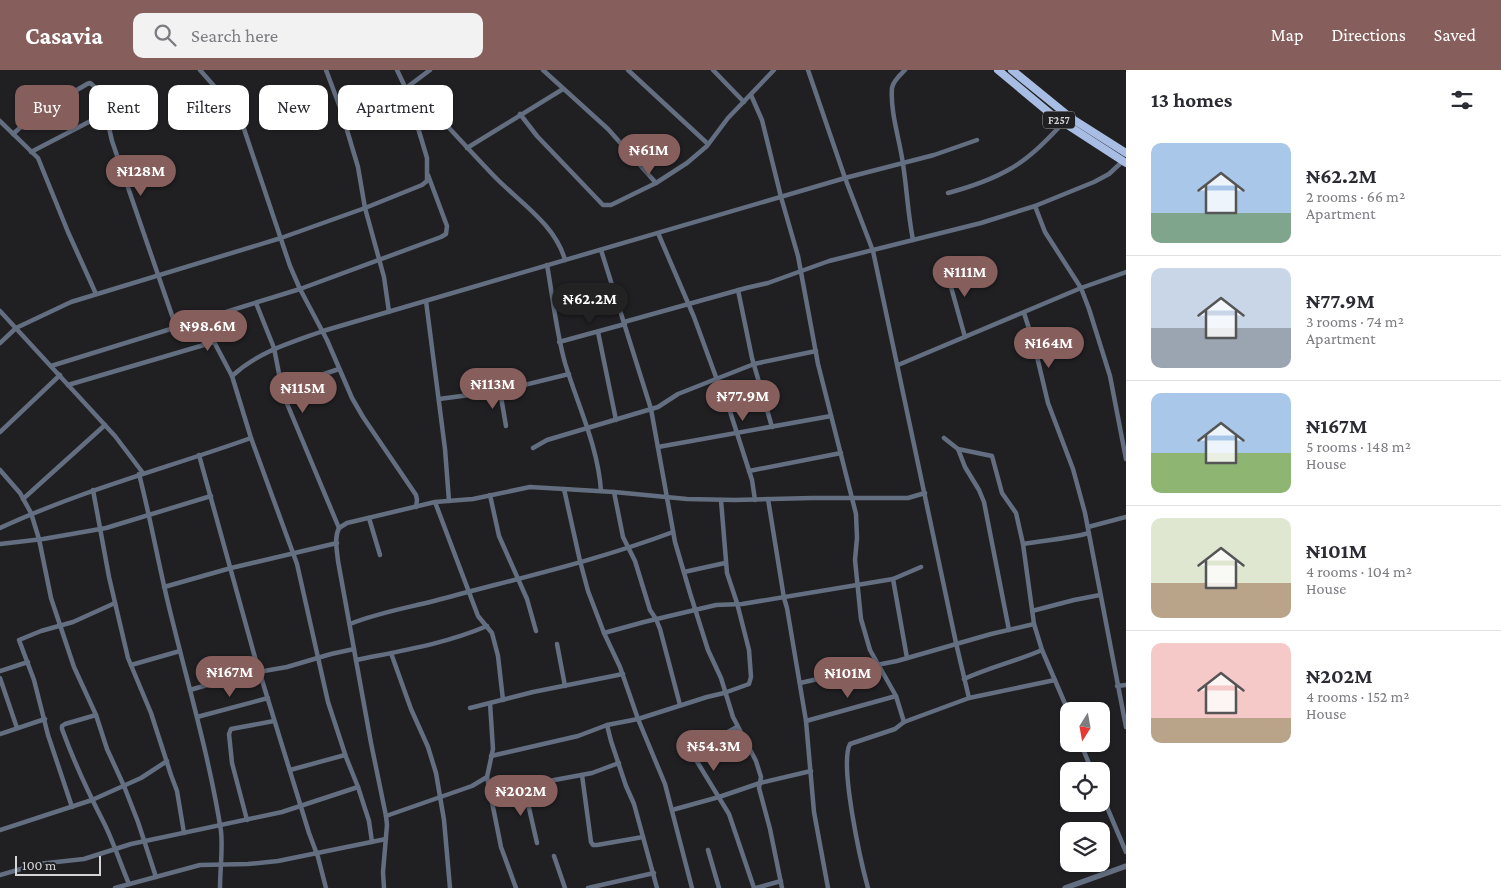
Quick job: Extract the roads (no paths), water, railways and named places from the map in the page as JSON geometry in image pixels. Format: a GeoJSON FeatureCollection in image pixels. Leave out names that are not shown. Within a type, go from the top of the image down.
{"type":"FeatureCollection","features":[{"type":"Feature","properties":{"kind":"main road","name":"F257"},"geometry":{"type":"LineString","coordinates":[[998,70],[1064,123],[1124,162]]}},
{"type":"Feature","properties":{"kind":"main road","name":"F257"},"geometry":{"type":"LineString","coordinates":[[1012,70],[1071,118],[1126,153]]}},
{"type":"Feature","properties":{"kind":"street"},"geometry":{"type":"LineString","coordinates":[[200,70],[236,111],[242,123],[300,289],[323,331],[339,369],[363,417],[416,495],[416,506]]}},
{"type":"Feature","properties":{"kind":"street"},"geometry":{"type":"LineString","coordinates":[[326,70],[338,102]]}},
{"type":"Feature","properties":{"kind":"street"},"geometry":{"type":"LineString","coordinates":[[397,70],[404,85]]}},
{"type":"Feature","properties":{"kind":"street"},"geometry":{"type":"LineString","coordinates":[[411,85],[430,70]]}},
{"type":"Feature","properties":{"kind":"street"},"geometry":{"type":"LineString","coordinates":[[543,70],[608,129],[656,183]]}},
{"type":"Feature","properties":{"kind":"street"},"geometry":{"type":"LineString","coordinates":[[628,70],[708,144]]}},
{"type":"Feature","properties":{"kind":"street"},"geometry":{"type":"LineString","coordinates":[[713,70],[744,102]]}},
{"type":"Feature","properties":{"kind":"street"},"geometry":{"type":"LineString","coordinates":[[520,114],[537,136],[603,205],[611,206],[656,183],[687,164],[708,144],[728,118],[774,70]]}},
{"type":"Feature","properties":{"kind":"street"},"geometry":{"type":"LineString","coordinates":[[808,70],[845,178],[873,251],[969,698]]}},
{"type":"Feature","properties":{"kind":"street"},"geometry":{"type":"LineString","coordinates":[[905,70],[892,86],[892,100],[903,163],[913,240]]}},
{"type":"Feature","properties":{"kind":"street"},"geometry":{"type":"LineString","coordinates":[[13,134],[33,116],[90,83],[93,85]]}},
{"type":"Feature","properties":{"kind":"street"},"geometry":{"type":"LineString","coordinates":[[467,148],[563,89]]}},
{"type":"Feature","properties":{"kind":"street"},"geometry":{"type":"LineString","coordinates":[[751,94],[762,120],[798,256],[816,351],[856,514],[857,538],[855,560],[861,619],[870,650],[896,696],[904,722]]}},
{"type":"Feature","properties":{"kind":"street"},"geometry":{"type":"LineString","coordinates":[[0,121],[38,158],[96,294]]}},
{"type":"Feature","properties":{"kind":"street"},"geometry":{"type":"LineString","coordinates":[[31,152],[89,122]]}},
{"type":"Feature","properties":{"kind":"street"},"geometry":{"type":"LineString","coordinates":[[948,193],[981,184],[1012,169],[1064,123]]}},
{"type":"Feature","properties":{"kind":"street"},"geometry":{"type":"LineString","coordinates":[[110,130],[176,327]]}},
{"type":"Feature","properties":{"kind":"street"},"geometry":{"type":"LineString","coordinates":[[347,130],[358,167],[365,208],[384,277],[389,312]]}},
{"type":"Feature","properties":{"kind":"street"},"geometry":{"type":"LineString","coordinates":[[0,344],[16,328],[71,302],[281,238],[422,185],[427,181],[427,158],[418,130]]}},
{"type":"Feature","properties":{"kind":"street"},"geometry":{"type":"LineString","coordinates":[[450,130],[508,190],[550,229],[562,247],[565,260]]}},
{"type":"Feature","properties":{"kind":"street"},"geometry":{"type":"LineString","coordinates":[[232,376],[243,366],[274,348],[323,331],[845,178],[934,155],[977,140]]}},
{"type":"Feature","properties":{"kind":"street"},"geometry":{"type":"LineString","coordinates":[[560,342],[768,283],[829,261],[981,223],[1035,206],[1094,182],[1109,174],[1124,162]]}},
{"type":"Feature","properties":{"kind":"street"},"geometry":{"type":"LineString","coordinates":[[52,366],[300,289],[446,234],[447,226],[428,174]]}},
{"type":"Feature","properties":{"kind":"street"},"geometry":{"type":"LineString","coordinates":[[1035,206],[1045,232],[1081,288],[1110,376],[1126,459]]}},
{"type":"Feature","properties":{"kind":"street"},"geometry":{"type":"LineString","coordinates":[[658,233],[727,402],[749,471],[754,500]]}},
{"type":"Feature","properties":{"kind":"street"},"geometry":{"type":"LineString","coordinates":[[601,250],[651,409],[673,532],[684,572],[708,650],[721,678],[724,694],[737,727],[756,761],[761,777],[759,788],[770,829],[782,888]]}},
{"type":"Feature","properties":{"kind":"street"},"geometry":{"type":"LineString","coordinates":[[952,263],[955,277],[952,286],[965,337]]}},
{"type":"Feature","properties":{"kind":"street"},"geometry":{"type":"LineString","coordinates":[[548,265],[560,342],[599,464],[601,491]]}},
{"type":"Feature","properties":{"kind":"street"},"geometry":{"type":"LineString","coordinates":[[898,365],[1081,288],[1126,272]]}},
{"type":"Feature","properties":{"kind":"street"},"geometry":{"type":"LineString","coordinates":[[738,290],[754,364],[772,427]]}},
{"type":"Feature","properties":{"kind":"street"},"geometry":{"type":"LineString","coordinates":[[426,301],[446,449],[449,501]]}},
{"type":"Feature","properties":{"kind":"street"},"geometry":{"type":"LineString","coordinates":[[256,303],[274,348],[282,388],[319,484],[339,528]]}},
{"type":"Feature","properties":{"kind":"street"},"geometry":{"type":"LineString","coordinates":[[0,311],[105,425],[141,474],[164,587],[197,717],[221,832],[220,888]]}},
{"type":"Feature","properties":{"kind":"street"},"geometry":{"type":"LineString","coordinates":[[1024,313],[1034,344],[1048,403],[1073,469],[1088,527],[1126,727]]}},
{"type":"Feature","properties":{"kind":"street"},"geometry":{"type":"LineString","coordinates":[[202,319],[232,376],[251,438],[293,554],[328,702],[369,821],[372,842]]}},
{"type":"Feature","properties":{"kind":"street"},"geometry":{"type":"LineString","coordinates":[[598,332],[616,420]]}},
{"type":"Feature","properties":{"kind":"street"},"geometry":{"type":"LineString","coordinates":[[68,385],[214,342]]}},
{"type":"Feature","properties":{"kind":"street"},"geometry":{"type":"LineString","coordinates":[[533,448],[547,440],[651,409],[667,402],[678,394],[754,364],[816,351]]}},
{"type":"Feature","properties":{"kind":"street"},"geometry":{"type":"LineString","coordinates":[[282,388],[339,369]]}},
{"type":"Feature","properties":{"kind":"street"},"geometry":{"type":"LineString","coordinates":[[439,399],[500,391],[569,374]]}},
{"type":"Feature","properties":{"kind":"street"},"geometry":{"type":"LineString","coordinates":[[0,432],[60,375]]}},
{"type":"Feature","properties":{"kind":"street"},"geometry":{"type":"LineString","coordinates":[[500,391],[506,426]]}},
{"type":"Feature","properties":{"kind":"street"},"geometry":{"type":"LineString","coordinates":[[658,447],[831,416]]}},
{"type":"Feature","properties":{"kind":"street"},"geometry":{"type":"LineString","coordinates":[[23,499],[105,425]]}},
{"type":"Feature","properties":{"kind":"street"},"geometry":{"type":"LineString","coordinates":[[0,528],[93,490],[251,438]]}},
{"type":"Feature","properties":{"kind":"street"},"geometry":{"type":"LineString","coordinates":[[944,438],[958,449],[992,456],[1002,493],[1016,513],[1023,544],[1034,624],[1042,650],[1064,702]]}},
{"type":"Feature","properties":{"kind":"street"},"geometry":{"type":"LineString","coordinates":[[958,449],[965,467],[984,502],[1009,630]]}},
{"type":"Feature","properties":{"kind":"street"},"geometry":{"type":"LineString","coordinates":[[749,471],[841,452]]}},
{"type":"Feature","properties":{"kind":"street"},"geometry":{"type":"LineString","coordinates":[[199,456],[274,721],[326,888]]}},
{"type":"Feature","properties":{"kind":"street"},"geometry":{"type":"LineString","coordinates":[[0,470],[23,499],[31,514],[39,539],[51,598],[74,667],[96,715],[107,749],[146,841],[156,877]]}},
{"type":"Feature","properties":{"kind":"street"},"geometry":{"type":"LineString","coordinates":[[384,888],[386,816],[336,543],[339,528],[346,523],[416,506],[435,502],[473,499],[530,487],[721,500],[908,498],[925,493]]}},
{"type":"Feature","properties":{"kind":"street"},"geometry":{"type":"LineString","coordinates":[[564,489],[588,591],[665,784],[692,888]]}},
{"type":"Feature","properties":{"kind":"street"},"geometry":{"type":"LineString","coordinates":[[93,490],[115,604],[131,665],[151,714],[177,791],[184,833]]}},
{"type":"Feature","properties":{"kind":"street"},"geometry":{"type":"LineString","coordinates":[[614,492],[623,537],[629,548],[650,610],[656,619],[680,705]]}},
{"type":"Feature","properties":{"kind":"street"},"geometry":{"type":"LineString","coordinates":[[490,495],[499,536],[527,599],[536,631]]}},
{"type":"Feature","properties":{"kind":"street"},"geometry":{"type":"LineString","coordinates":[[0,544],[100,529],[211,496]]}},
{"type":"Feature","properties":{"kind":"street"},"geometry":{"type":"LineString","coordinates":[[768,499],[806,721],[814,812],[828,888]]}},
{"type":"Feature","properties":{"kind":"street"},"geometry":{"type":"LineString","coordinates":[[491,756],[578,736],[607,725],[638,719],[680,705],[724,694],[749,684],[751,678],[749,650],[725,563],[721,500]]}},
{"type":"Feature","properties":{"kind":"street"},"geometry":{"type":"LineString","coordinates":[[435,502],[478,616],[492,633],[498,656],[503,700]]}},
{"type":"Feature","properties":{"kind":"street"},"geometry":{"type":"LineString","coordinates":[[1088,527],[1126,517]]}},
{"type":"Feature","properties":{"kind":"street"},"geometry":{"type":"LineString","coordinates":[[368,518],[380,555]]}},
{"type":"Feature","properties":{"kind":"street"},"geometry":{"type":"LineString","coordinates":[[350,624],[382,612],[518,580],[580,561],[600,557],[673,532]]}},
{"type":"Feature","properties":{"kind":"street"},"geometry":{"type":"LineString","coordinates":[[1023,544],[1067,539],[1089,533]]}},
{"type":"Feature","properties":{"kind":"street"},"geometry":{"type":"LineString","coordinates":[[164,587],[231,568],[336,543]]}},
{"type":"Feature","properties":{"kind":"street"},"geometry":{"type":"LineString","coordinates":[[684,572],[725,563]]}},
{"type":"Feature","properties":{"kind":"street"},"geometry":{"type":"LineString","coordinates":[[604,633],[716,605],[784,598],[893,579],[921,567]]}},
{"type":"Feature","properties":{"kind":"street"},"geometry":{"type":"LineString","coordinates":[[893,579],[907,658]]}},
{"type":"Feature","properties":{"kind":"street"},"geometry":{"type":"LineString","coordinates":[[1032,612],[1100,595]]}},
{"type":"Feature","properties":{"kind":"street"},"geometry":{"type":"LineString","coordinates":[[72,808],[48,735],[34,680],[19,642],[20,639],[61,626],[115,604]]}},
{"type":"Feature","properties":{"kind":"street"},"geometry":{"type":"LineString","coordinates":[[800,683],[907,658],[956,643],[1034,624]]}},
{"type":"Feature","properties":{"kind":"street"},"geometry":{"type":"LineString","coordinates":[[356,660],[433,645],[487,626]]}},
{"type":"Feature","properties":{"kind":"street"},"geometry":{"type":"LineString","coordinates":[[556,644],[565,686]]}},
{"type":"Feature","properties":{"kind":"street"},"geometry":{"type":"LineString","coordinates":[[190,690],[354,649]]}},
{"type":"Feature","properties":{"kind":"street"},"geometry":{"type":"LineString","coordinates":[[964,679],[985,669],[1042,650]]}},
{"type":"Feature","properties":{"kind":"street"},"geometry":{"type":"LineString","coordinates":[[131,665],[180,651]]}},
{"type":"Feature","properties":{"kind":"street"},"geometry":{"type":"LineString","coordinates":[[391,653],[408,702],[428,747],[436,773],[444,820],[450,888]]}},
{"type":"Feature","properties":{"kind":"street"},"geometry":{"type":"LineString","coordinates":[[0,671],[28,662]]}},
{"type":"Feature","properties":{"kind":"street"},"geometry":{"type":"LineString","coordinates":[[470,708],[622,674]]}},
{"type":"Feature","properties":{"kind":"street"},"geometry":{"type":"LineString","coordinates":[[0,678],[17,728]]}},
{"type":"Feature","properties":{"kind":"street"},"geometry":{"type":"LineString","coordinates":[[868,888],[855,832],[848,783],[847,754],[850,744],[895,729],[904,722],[969,698],[1055,680]]}},
{"type":"Feature","properties":{"kind":"street"},"geometry":{"type":"LineString","coordinates":[[1117,686],[1126,685]]}},
{"type":"Feature","properties":{"kind":"street"},"geometry":{"type":"LineString","coordinates":[[806,721],[896,696]]}},
{"type":"Feature","properties":{"kind":"street"},"geometry":{"type":"LineString","coordinates":[[197,717],[268,698]]}},
{"type":"Feature","properties":{"kind":"street"},"geometry":{"type":"LineString","coordinates":[[490,703],[493,749],[487,777],[501,847],[516,888]]}},
{"type":"Feature","properties":{"kind":"street"},"geometry":{"type":"LineString","coordinates":[[96,715],[62,726],[73,760],[105,824],[131,885]]}},
{"type":"Feature","properties":{"kind":"street"},"geometry":{"type":"LineString","coordinates":[[0,734],[45,719]]}},
{"type":"Feature","properties":{"kind":"street"},"geometry":{"type":"LineString","coordinates":[[247,820],[232,763],[229,734],[231,729],[274,721]]}},
{"type":"Feature","properties":{"kind":"street"},"geometry":{"type":"LineString","coordinates":[[607,725],[626,786],[634,804],[657,888]]}},
{"type":"Feature","properties":{"kind":"street"},"geometry":{"type":"LineString","coordinates":[[737,727],[693,751],[693,755],[729,814],[755,888],[781,881]]}},
{"type":"Feature","properties":{"kind":"street"},"geometry":{"type":"LineString","coordinates":[[290,770],[345,755]]}},
{"type":"Feature","properties":{"kind":"street"},"geometry":{"type":"LineString","coordinates":[[0,830],[92,800],[141,778],[167,760]]}},
{"type":"Feature","properties":{"kind":"street"},"geometry":{"type":"LineString","coordinates":[[490,792],[592,774],[619,763]]}},
{"type":"Feature","properties":{"kind":"street"},"geometry":{"type":"LineString","coordinates":[[672,810],[720,797],[760,783],[811,771]]}},
{"type":"Feature","properties":{"kind":"street"},"geometry":{"type":"LineString","coordinates":[[582,775],[591,842],[597,845],[643,837]]}},
{"type":"Feature","properties":{"kind":"street"},"geometry":{"type":"LineString","coordinates":[[386,816],[472,786],[487,777]]}},
{"type":"Feature","properties":{"kind":"street"},"geometry":{"type":"LineString","coordinates":[[524,786],[537,843]]}},
{"type":"Feature","properties":{"kind":"street"},"geometry":{"type":"LineString","coordinates":[[0,875],[38,864],[84,859],[114,848],[301,807],[358,787]]}},
{"type":"Feature","properties":{"kind":"street"},"geometry":{"type":"LineString","coordinates":[[1109,812],[1126,852]]}},
{"type":"Feature","properties":{"kind":"street"},"geometry":{"type":"LineString","coordinates":[[115,888],[200,865],[248,864],[386,839]]}},
{"type":"Feature","properties":{"kind":"street"},"geometry":{"type":"LineString","coordinates":[[708,850],[719,888]]}},
{"type":"Feature","properties":{"kind":"street"},"geometry":{"type":"LineString","coordinates":[[554,856],[565,888]]}},
{"type":"Feature","properties":{"kind":"street"},"geometry":{"type":"LineString","coordinates":[[1065,888],[1126,866]]}},
{"type":"Feature","properties":{"kind":"street"},"geometry":{"type":"LineString","coordinates":[[588,888],[654,873]]}}]}
